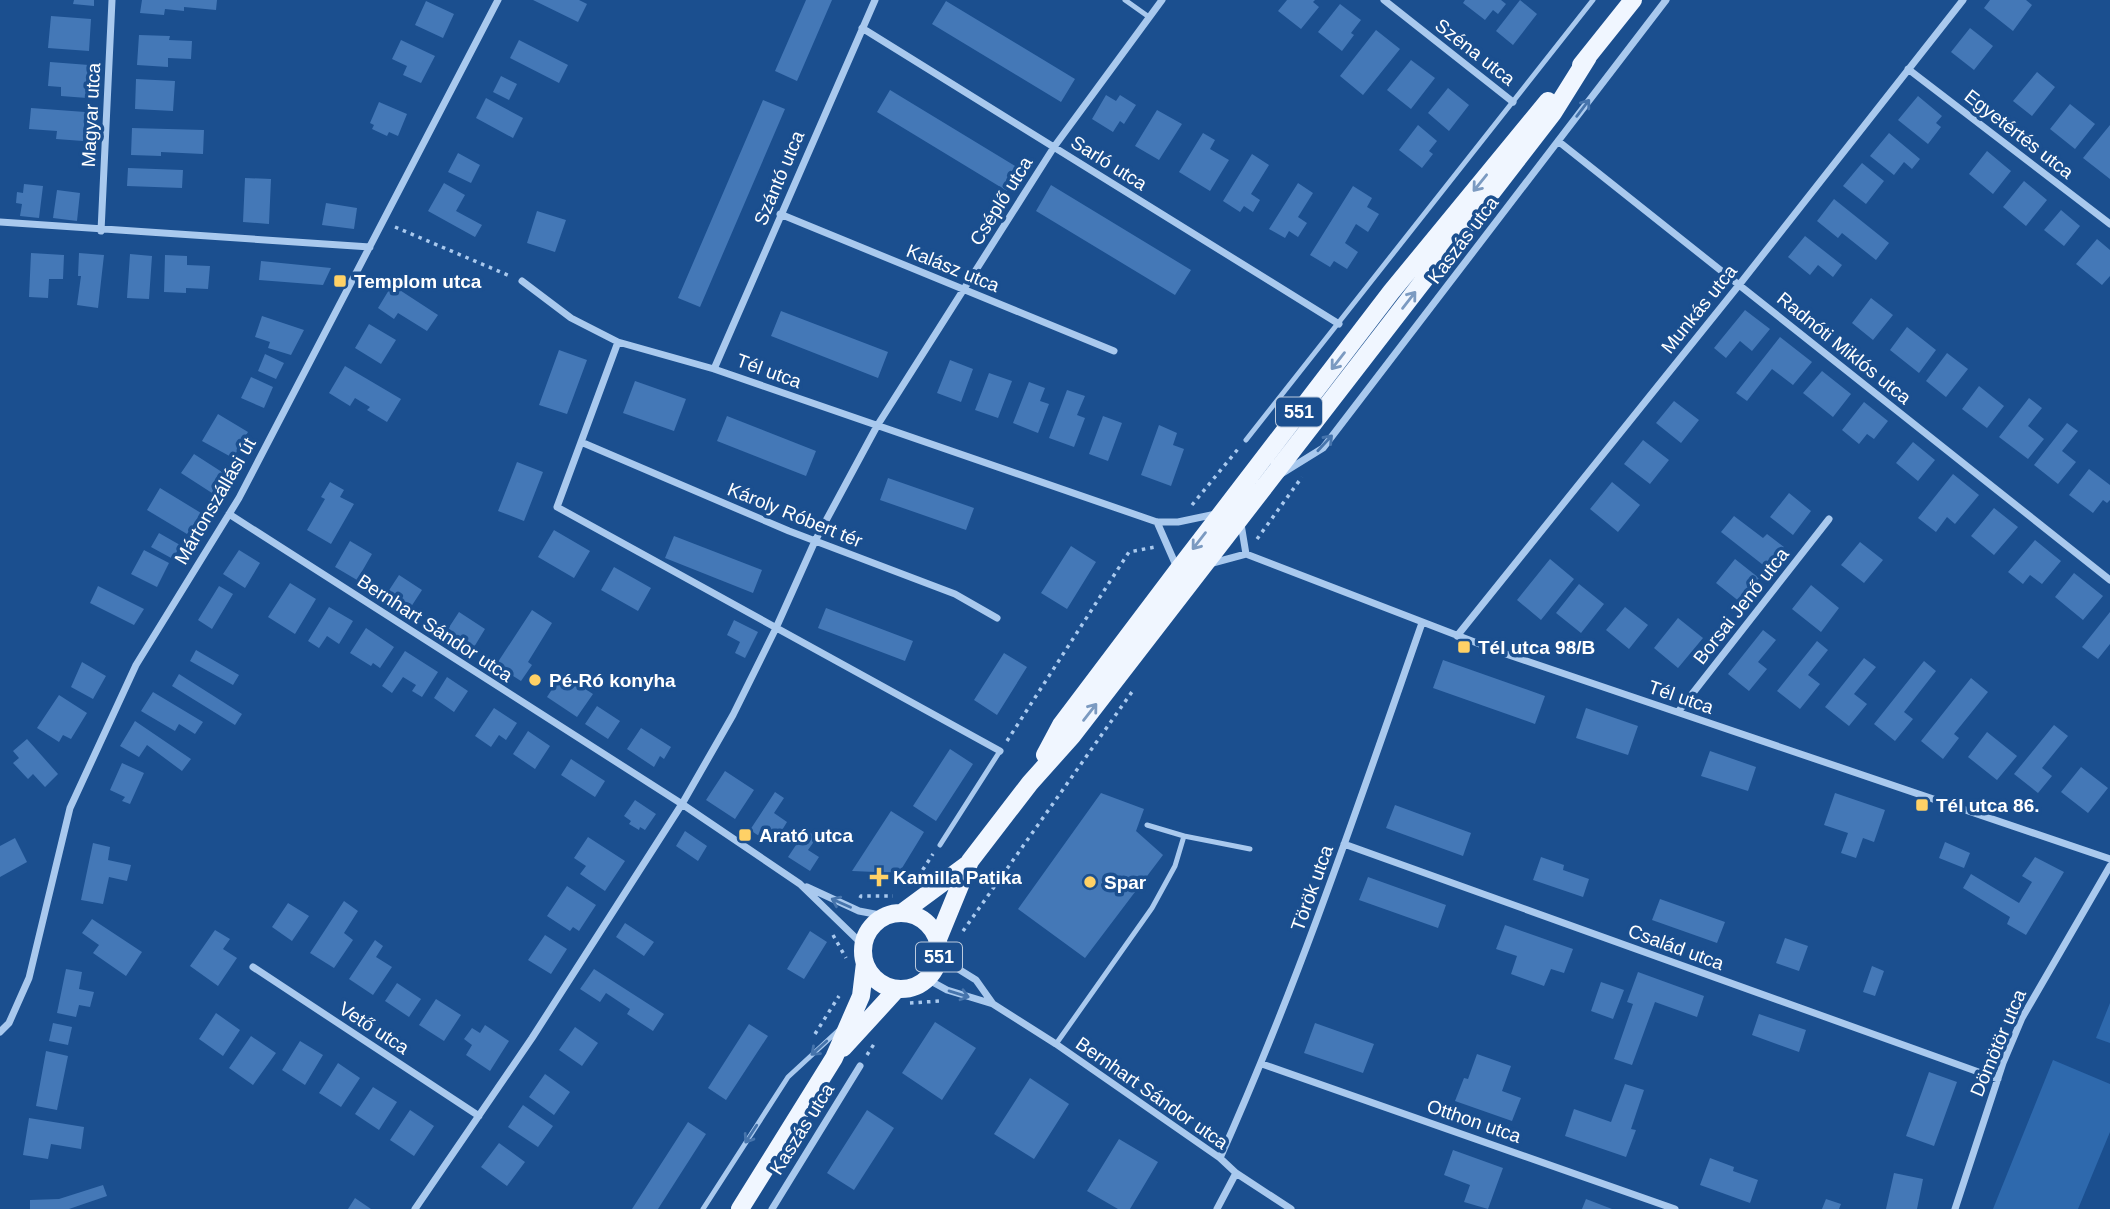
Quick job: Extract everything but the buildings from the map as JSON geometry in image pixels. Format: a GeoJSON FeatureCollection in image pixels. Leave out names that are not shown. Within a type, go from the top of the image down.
{"type":"FeatureCollection","features":[{"type":"Feature","properties":{"kind":"main road","name":"551"},"geometry":{"type":"LineString","coordinates":[[1030,783],[1061,725],[1391,292],[1633,0]]}},
{"type":"Feature","properties":{"kind":"main road","name":"551"},"geometry":{"type":"LineString","coordinates":[[885,916],[903,912],[970,861],[1030,783],[1072,736],[1553,113],[1588,57]]}},
{"type":"Feature","properties":{"kind":"main road","name":"551"},"geometry":{"type":"LineString","coordinates":[[834,1058],[902,996],[927,979],[935,969],[939,948],[970,861]]}},
{"type":"Feature","properties":{"kind":"main road","name":"551"},"geometry":{"type":"LineString","coordinates":[[903,912],[918,916],[930,925],[939,948]]}},
{"type":"Feature","properties":{"kind":"main road"},"geometry":{"type":"LineString","coordinates":[[863,945],[870,928],[885,916]]}},
{"type":"Feature","properties":{"kind":"main road","name":"551"},"geometry":{"type":"LineString","coordinates":[[740,1209],[834,1058],[860,996],[865,963],[863,945]]}},
{"type":"Feature","properties":{"kind":"main road","name":"551"},"geometry":{"type":"LineString","coordinates":[[865,963],[872,976],[902,996]]}},
{"type":"Feature","properties":{"kind":"street","name":"Magyar utca"},"geometry":{"type":"LineString","coordinates":[[101,231],[112,0]]}},
{"type":"Feature","properties":{"kind":"street","name":"Mártonszállási út"},"geometry":{"type":"LineString","coordinates":[[0,1031],[9,1023],[29,978],[70,808],[136,665],[229,514],[498,0]]}},
{"type":"Feature","properties":{"kind":"street","name":"Szántó utca"},"geometry":{"type":"LineString","coordinates":[[714,369],[875,0]]}},
{"type":"Feature","properties":{"kind":"street","name":"Cséplő utca"},"geometry":{"type":"LineString","coordinates":[[877,426],[1054,147],[1162,0]]}},
{"type":"Feature","properties":{"kind":"street","name":"Széna utca"},"geometry":{"type":"LineString","coordinates":[[1384,0],[1513,102]]}},
{"type":"Feature","properties":{"kind":"street","name":"Kaszás utca"},"geometry":{"type":"LineString","coordinates":[[1269,481],[1323,448],[1666,0]]}},
{"type":"Feature","properties":{"kind":"street","name":"Munkás utca"},"geometry":{"type":"LineString","coordinates":[[1457,636],[1740,285],[1963,0]]}},
{"type":"Feature","properties":{"kind":"street","name":"Sarló utca"},"geometry":{"type":"LineString","coordinates":[[862,28],[1339,324]]}},
{"type":"Feature","properties":{"kind":"street","name":"Egyetértés utca"},"geometry":{"type":"LineString","coordinates":[[1908,69],[2110,224]]}},
{"type":"Feature","properties":{"kind":"street","name":"Radnóti Miklós utca"},"geometry":{"type":"LineString","coordinates":[[1558,141],[2110,580]]}},
{"type":"Feature","properties":{"kind":"street","name":"Kalász utca"},"geometry":{"type":"LineString","coordinates":[[780,214],[1114,351]]}},
{"type":"Feature","properties":{"kind":"street"},"geometry":{"type":"LineString","coordinates":[[0,222],[101,231],[370,247]]}},
{"type":"Feature","properties":{"kind":"street","name":"Tél utca"},"geometry":{"type":"LineString","coordinates":[[522,281],[571,317],[618,342],[714,369],[1157,522],[1178,522],[1221,513]]}},
{"type":"Feature","properties":{"kind":"street"},"geometry":{"type":"LineString","coordinates":[[618,342],[557,507],[1000,751]]}},
{"type":"Feature","properties":{"kind":"street"},"geometry":{"type":"LineString","coordinates":[[415,1209],[540,1026],[682,804],[733,715],[815,541],[877,426]]}},
{"type":"Feature","properties":{"kind":"street","name":"Károly Róbert tér"},"geometry":{"type":"LineString","coordinates":[[581,442],[815,541],[955,594],[997,618]]}},
{"type":"Feature","properties":{"kind":"street","name":"Bernhart Sándor utca"},"geometry":{"type":"LineString","coordinates":[[229,514],[682,804],[800,884],[859,911],[885,916]]}},
{"type":"Feature","properties":{"kind":"street"},"geometry":{"type":"LineString","coordinates":[[1204,565],[1246,554],[1240,518]]}},
{"type":"Feature","properties":{"kind":"street","name":"Borsai Jenő utca"},"geometry":{"type":"LineString","coordinates":[[1678,712],[1829,519]]}},
{"type":"Feature","properties":{"kind":"street"},"geometry":{"type":"LineString","coordinates":[[1157,522],[1178,570]]}},
{"type":"Feature","properties":{"kind":"street","name":"Tél utca"},"geometry":{"type":"LineString","coordinates":[[1246,554],[1457,636],[2110,859]]}},
{"type":"Feature","properties":{"kind":"street","name":"Török utca"},"geometry":{"type":"LineString","coordinates":[[1220,1158],[1262,1063],[1345,844],[1422,623]]}},
{"type":"Feature","properties":{"kind":"street","name":"Család utca"},"geometry":{"type":"LineString","coordinates":[[1345,844],[1998,1079]]}},
{"type":"Feature","properties":{"kind":"street","name":"Dömötör utca"},"geometry":{"type":"LineString","coordinates":[[1957,1208],[1998,1079],[2022,1018],[2110,866]]}},
{"type":"Feature","properties":{"kind":"street","name":"Bernhart Sándor utca"},"geometry":{"type":"LineString","coordinates":[[800,884],[863,945]]}},
{"type":"Feature","properties":{"kind":"street","name":"Bernhart Sándor utca"},"geometry":{"type":"LineString","coordinates":[[939,948],[976,980],[993,1004]]}},
{"type":"Feature","properties":{"kind":"street","name":"Vető utca"},"geometry":{"type":"LineString","coordinates":[[253,967],[479,1116]]}},
{"type":"Feature","properties":{"kind":"street","name":"Bernhart Sándor utca"},"geometry":{"type":"LineString","coordinates":[[927,979],[947,990],[993,1004],[1056,1044],[1220,1158],[1236,1173],[1291,1209]]}},
{"type":"Feature","properties":{"kind":"street","name":"Otthon utca"},"geometry":{"type":"LineString","coordinates":[[1262,1063],[1675,1209]]}},
{"type":"Feature","properties":{"kind":"street","name":"Kaszás utca"},"geometry":{"type":"LineString","coordinates":[[772,1209],[860,1066]]}},
{"type":"Feature","properties":{"kind":"street"},"geometry":{"type":"LineString","coordinates":[[1217,1209],[1236,1173]]}},
{"type":"Feature","properties":{"kind":"lane"},"geometry":{"type":"LineString","coordinates":[[1125,0],[1150,17]]}},
{"type":"Feature","properties":{"kind":"lane"},"geometry":{"type":"LineString","coordinates":[[1246,440],[1593,0]]}},
{"type":"Feature","properties":{"kind":"lane"},"geometry":{"type":"LineString","coordinates":[[940,845],[1000,751]]}},
{"type":"Feature","properties":{"kind":"lane"},"geometry":{"type":"LineString","coordinates":[[1147,825],[1184,836],[1250,849]]}},
{"type":"Feature","properties":{"kind":"lane"},"geometry":{"type":"LineString","coordinates":[[1056,1044],[1152,908],[1175,866],[1184,836]]}},
{"type":"Feature","properties":{"kind":"lane"},"geometry":{"type":"LineString","coordinates":[[704,1209],[788,1077],[850,1020]]}},
{"type":"Feature","properties":{"kind":"path"},"geometry":{"type":"LineString","coordinates":[[383,222],[522,281]]}},
{"type":"Feature","properties":{"kind":"path"},"geometry":{"type":"LineString","coordinates":[[1188,510],[1246,440]]}},
{"type":"Feature","properties":{"kind":"path"},"geometry":{"type":"LineString","coordinates":[[1256,542],[1323,448]]}},
{"type":"Feature","properties":{"kind":"path"},"geometry":{"type":"LineString","coordinates":[[1000,751],[1129,552],[1158,547]]}},
{"type":"Feature","properties":{"kind":"path"},"geometry":{"type":"LineString","coordinates":[[958,939],[1138,683]]}},
{"type":"Feature","properties":{"kind":"path"},"geometry":{"type":"LineString","coordinates":[[915,881],[940,845]]}},
{"type":"Feature","properties":{"kind":"path"},"geometry":{"type":"LineString","coordinates":[[902,996],[940,1002],[947,990]]}},
{"type":"Feature","properties":{"kind":"path"},"geometry":{"type":"LineString","coordinates":[[860,1066],[879,1037]]}},
{"type":"Feature","properties":{"kind":"shaded area"},"geometry":{"type":"Polygon","coordinates":[[[2110,1003],[2110,1043],[2096,1038],[2110,1003]]]}},
{"type":"Feature","properties":{"kind":"shaded area"},"geometry":{"type":"Polygon","coordinates":[[[2053,1060],[2110,1084],[2110,1132],[2078,1209],[1993,1209],[2053,1060]]]}},
{"type":"Feature","properties":{"kind":"place","name":"Templom utca"},"geometry":{"type":"Point","coordinates":[340,281]}},
{"type":"Feature","properties":{"kind":"place","name":"Tél utca 98/B"},"geometry":{"type":"Point","coordinates":[1464,647]}},
{"type":"Feature","properties":{"kind":"place","name":"Pé-Ró konyha"},"geometry":{"type":"Point","coordinates":[535,680]}},
{"type":"Feature","properties":{"kind":"place","name":"Tél utca 86."},"geometry":{"type":"Point","coordinates":[1922,805]}},
{"type":"Feature","properties":{"kind":"place","name":"Arató utca"},"geometry":{"type":"Point","coordinates":[745,835]}},
{"type":"Feature","properties":{"kind":"place","name":"Kamilla Patika"},"geometry":{"type":"Point","coordinates":[879,877]}},
{"type":"Feature","properties":{"kind":"place","name":"Spar"},"geometry":{"type":"Point","coordinates":[1090,882]}}]}
